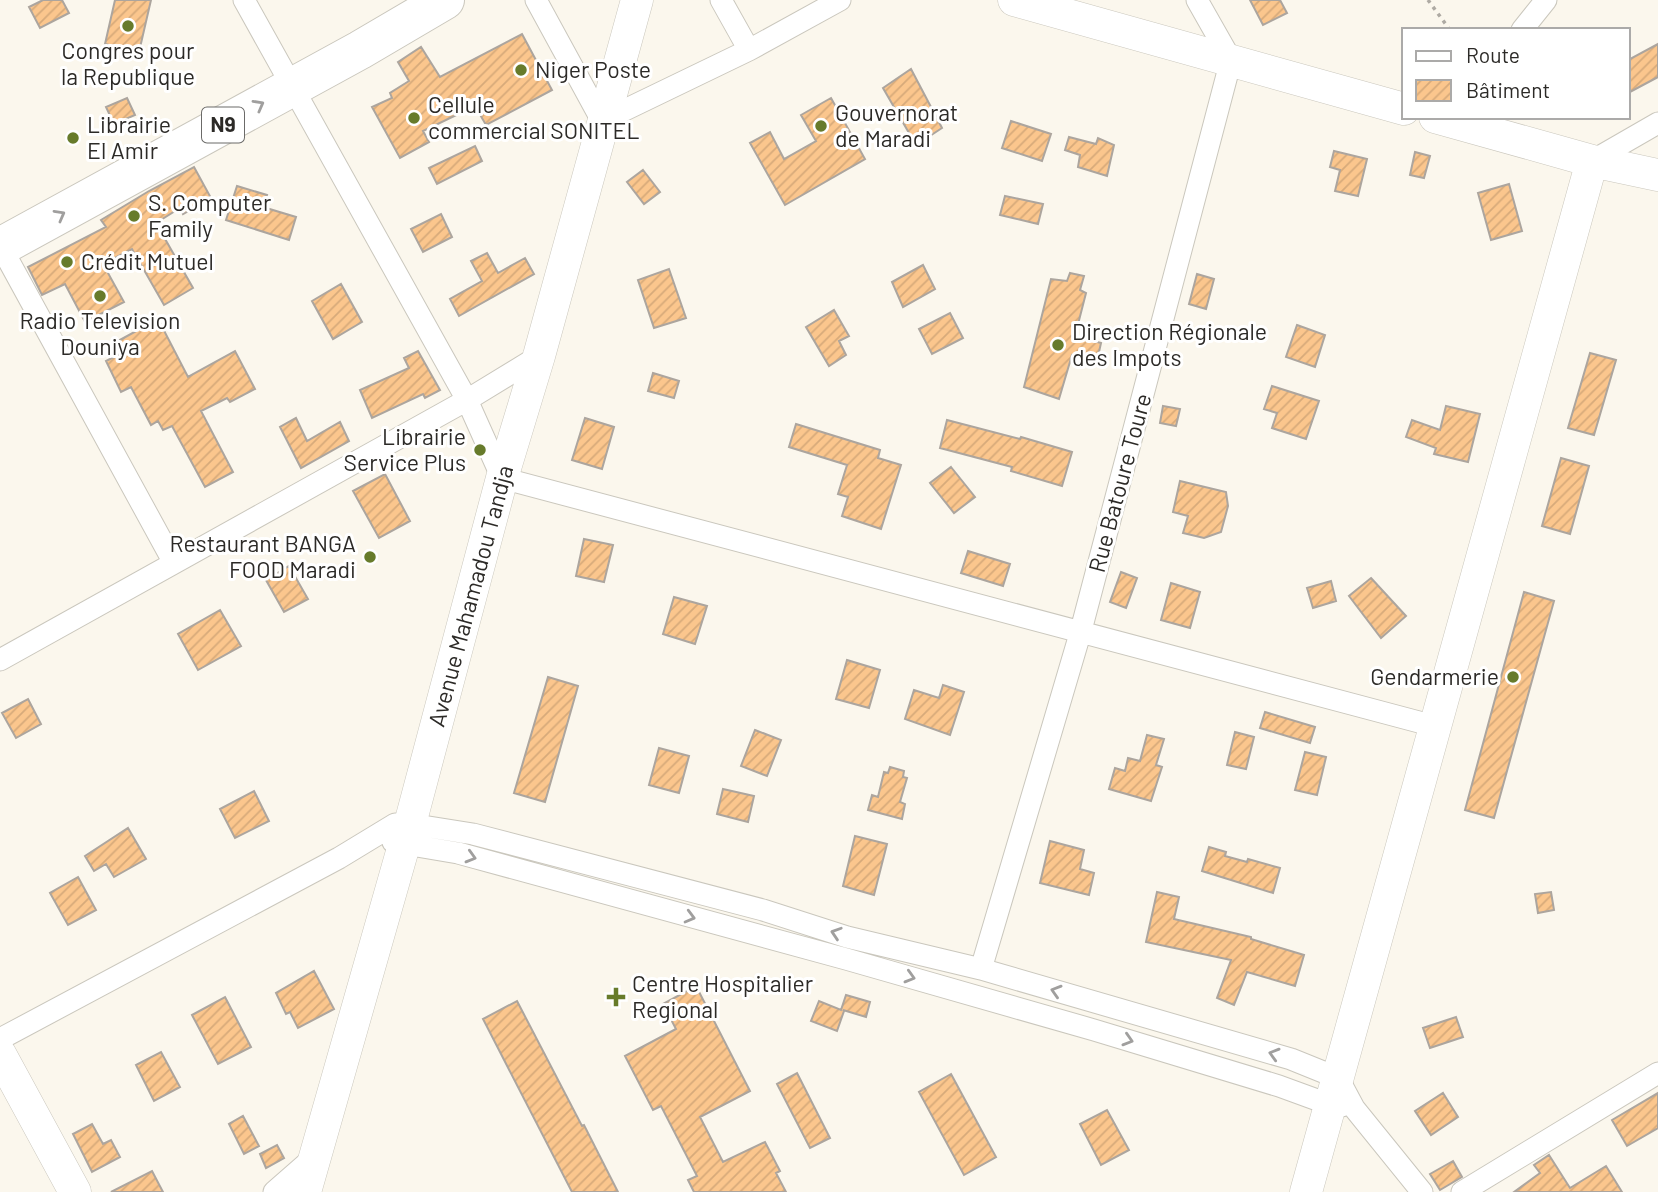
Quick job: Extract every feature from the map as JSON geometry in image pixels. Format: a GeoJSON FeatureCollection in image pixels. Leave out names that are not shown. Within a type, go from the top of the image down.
{"type":"FeatureCollection","features":[{"type":"Feature","properties":{"kind":"highway","name":"N9"},"geometry":{"type":"LineString","coordinates":[[286,76],[394,0]]}},
{"type":"Feature","properties":{"kind":"highway","name":"N9"},"geometry":{"type":"LineString","coordinates":[[0,239],[286,76],[444,0]]}},
{"type":"Feature","properties":{"kind":"street"},"geometry":{"type":"LineString","coordinates":[[244,0],[467,400],[502,478],[1080,634],[1434,726]]}},
{"type":"Feature","properties":{"kind":"street"},"geometry":{"type":"LineString","coordinates":[[536,0],[603,121],[749,50],[840,0]]}},
{"type":"Feature","properties":{"kind":"street","name":"Avenue Mahamadou Tandja"},"geometry":{"type":"LineString","coordinates":[[305,1192],[397,833],[540,356],[637,0]]}},
{"type":"Feature","properties":{"kind":"street"},"geometry":{"type":"LineString","coordinates":[[721,0],[749,50]]}},
{"type":"Feature","properties":{"kind":"street"},"geometry":{"type":"LineString","coordinates":[[1014,0],[1402,107]]}},
{"type":"Feature","properties":{"kind":"street"},"geometry":{"type":"LineString","coordinates":[[1197,0],[1231,60]]}},
{"type":"Feature","properties":{"kind":"street"},"geometry":{"type":"LineString","coordinates":[[1524,28],[1546,0]]}},
{"type":"Feature","properties":{"kind":"street","name":"Rue Batoure Toure"},"geometry":{"type":"LineString","coordinates":[[981,969],[1080,634],[1231,60]]}},
{"type":"Feature","properties":{"kind":"street"},"geometry":{"type":"LineString","coordinates":[[1450,119],[1491,125],[1592,161],[1658,175]]}},
{"type":"Feature","properties":{"kind":"street"},"geometry":{"type":"LineString","coordinates":[[1306,1192],[1341,1097],[1434,726],[1592,161],[1658,123]]}},
{"type":"Feature","properties":{"kind":"street"},"geometry":{"type":"LineString","coordinates":[[0,239],[174,563]]}},
{"type":"Feature","properties":{"kind":"street"},"geometry":{"type":"LineString","coordinates":[[0,660],[467,400],[540,356]]}},
{"type":"Feature","properties":{"kind":"street"},"geometry":{"type":"LineString","coordinates":[[0,1039],[339,858],[397,833],[449,828],[763,910],[847,937],[981,969],[1291,1059],[1341,1097],[1422,1192]]}},
{"type":"Feature","properties":{"kind":"street"},"geometry":{"type":"LineString","coordinates":[[397,833],[586,890],[846,959],[1094,1030],[1279,1086],[1341,1097]]}},
{"type":"Feature","properties":{"kind":"street"},"geometry":{"type":"LineString","coordinates":[[586,890],[594,865]]}},
{"type":"Feature","properties":{"kind":"street"},"geometry":{"type":"LineString","coordinates":[[0,1054],[75,1192]]}},
{"type":"Feature","properties":{"kind":"street"},"geometry":{"type":"LineString","coordinates":[[1462,1192],[1658,1073]]}},
{"type":"Feature","properties":{"kind":"street"},"geometry":{"type":"LineString","coordinates":[[274,1192],[315,1155]]}},
{"type":"Feature","properties":{"kind":"path"},"geometry":{"type":"LineString","coordinates":[[1428,0],[1449,28]]}},
{"type":"Feature","properties":{"kind":"building"},"geometry":{"type":"Polygon","coordinates":[[[43,0],[62,0],[69,13],[40,28],[29,7],[43,0]]]}},
{"type":"Feature","properties":{"kind":"building"},"geometry":{"type":"Polygon","coordinates":[[[115,0],[151,0],[139,52],[105,44],[115,0]]]}},
{"type":"Feature","properties":{"kind":"building"},"geometry":{"type":"Polygon","coordinates":[[[1250,0],[1280,0],[1287,13],[1263,25],[1250,0]]]}},
{"type":"Feature","properties":{"kind":"building"},"geometry":{"type":"Polygon","coordinates":[[[522,34],[552,90],[486,125],[475,106],[423,131],[429,142],[400,158],[372,107],[392,98],[390,93],[409,81],[398,62],[421,47],[440,77],[522,34]]]}},
{"type":"Feature","properties":{"kind":"building"},"geometry":{"type":"Polygon","coordinates":[[[1658,44],[1658,77],[1630,92],[1630,59],[1658,44]]]}},
{"type":"Feature","properties":{"kind":"building"},"geometry":{"type":"Polygon","coordinates":[[[911,69],[942,128],[916,145],[883,88],[911,69]]]}},
{"type":"Feature","properties":{"kind":"building"},"geometry":{"type":"Polygon","coordinates":[[[127,98],[135,115],[114,124],[106,107],[127,98]]]}},
{"type":"Feature","properties":{"kind":"building"},"geometry":{"type":"Polygon","coordinates":[[[831,98],[865,159],[785,205],[750,143],[770,132],[784,159],[816,141],[801,115],[831,98]]]}},
{"type":"Feature","properties":{"kind":"building"},"geometry":{"type":"Polygon","coordinates":[[[1011,121],[1051,134],[1042,161],[1002,148],[1011,121]]]}},
{"type":"Feature","properties":{"kind":"building"},"geometry":{"type":"Polygon","coordinates":[[[1069,137],[1096,144],[1098,138],[1114,145],[1107,176],[1078,167],[1080,155],[1065,150],[1069,137]]]}},
{"type":"Feature","properties":{"kind":"building"},"geometry":{"type":"Polygon","coordinates":[[[475,146],[482,161],[437,184],[429,168],[475,146]]]}},
{"type":"Feature","properties":{"kind":"building"},"geometry":{"type":"Polygon","coordinates":[[[1334,151],[1367,159],[1358,196],[1335,191],[1340,170],[1330,167],[1334,151]]]}},
{"type":"Feature","properties":{"kind":"building"},"geometry":{"type":"Polygon","coordinates":[[[1415,152],[1430,156],[1424,178],[1410,175],[1415,152]]]}},
{"type":"Feature","properties":{"kind":"building"},"geometry":{"type":"Polygon","coordinates":[[[194,167],[211,198],[183,214],[180,208],[156,223],[193,288],[164,305],[132,249],[103,264],[124,302],[85,322],[65,284],[42,295],[28,267],[106,227],[101,220],[194,167]]]}},
{"type":"Feature","properties":{"kind":"building"},"geometry":{"type":"Polygon","coordinates":[[[643,170],[660,192],[644,204],[627,182],[643,170]]]}},
{"type":"Feature","properties":{"kind":"building"},"geometry":{"type":"Polygon","coordinates":[[[1509,184],[1522,231],[1491,240],[1478,193],[1509,184]]]}},
{"type":"Feature","properties":{"kind":"building"},"geometry":{"type":"Polygon","coordinates":[[[237,186],[267,195],[263,207],[296,217],[289,240],[226,220],[237,186]]]}},
{"type":"Feature","properties":{"kind":"building"},"geometry":{"type":"Polygon","coordinates":[[[1005,196],[1043,204],[1038,224],[1000,215],[1005,196]]]}},
{"type":"Feature","properties":{"kind":"building"},"geometry":{"type":"Polygon","coordinates":[[[441,214],[452,237],[423,252],[411,229],[441,214]]]}},
{"type":"Feature","properties":{"kind":"building"},"geometry":{"type":"Polygon","coordinates":[[[487,253],[498,273],[525,258],[534,274],[459,316],[450,299],[482,281],[471,261],[487,253]]]}},
{"type":"Feature","properties":{"kind":"building"},"geometry":{"type":"Polygon","coordinates":[[[923,265],[935,289],[903,307],[892,282],[923,265]]]}},
{"type":"Feature","properties":{"kind":"building"},"geometry":{"type":"Polygon","coordinates":[[[669,269],[686,318],[654,328],[638,280],[669,269]]]}},
{"type":"Feature","properties":{"kind":"building"},"geometry":{"type":"Polygon","coordinates":[[[1070,273],[1084,276],[1080,290],[1086,293],[1075,336],[1101,343],[1097,361],[1072,355],[1059,399],[1024,387],[1051,279],[1067,281],[1070,273]]]}},
{"type":"Feature","properties":{"kind":"building"},"geometry":{"type":"Polygon","coordinates":[[[1197,274],[1214,279],[1206,309],[1189,304],[1197,274]]]}},
{"type":"Feature","properties":{"kind":"building"},"geometry":{"type":"Polygon","coordinates":[[[341,284],[362,322],[333,339],[312,301],[341,284]]]}},
{"type":"Feature","properties":{"kind":"building"},"geometry":{"type":"Polygon","coordinates":[[[834,310],[849,336],[839,341],[846,355],[829,366],[806,327],[834,310]]]}},
{"type":"Feature","properties":{"kind":"building"},"geometry":{"type":"Polygon","coordinates":[[[950,313],[963,338],[932,354],[919,329],[950,313]]]}},
{"type":"Feature","properties":{"kind":"building"},"geometry":{"type":"Polygon","coordinates":[[[158,319],[188,377],[235,351],[255,389],[230,402],[227,398],[201,411],[233,472],[205,487],[172,426],[163,430],[158,421],[151,425],[131,387],[121,392],[106,361],[124,352],[118,341],[158,319]]]}},
{"type":"Feature","properties":{"kind":"building"},"geometry":{"type":"Polygon","coordinates":[[[1297,325],[1325,335],[1315,367],[1286,357],[1297,325]]]}},
{"type":"Feature","properties":{"kind":"building"},"geometry":{"type":"Polygon","coordinates":[[[418,351],[440,390],[425,398],[423,394],[372,418],[360,390],[409,368],[404,358],[418,351]]]}},
{"type":"Feature","properties":{"kind":"building"},"geometry":{"type":"Polygon","coordinates":[[[1590,353],[1616,360],[1594,435],[1568,428],[1590,353]]]}},
{"type":"Feature","properties":{"kind":"building"},"geometry":{"type":"Polygon","coordinates":[[[653,373],[679,381],[674,398],[648,391],[653,373]]]}},
{"type":"Feature","properties":{"kind":"building"},"geometry":{"type":"Polygon","coordinates":[[[1272,386],[1319,401],[1306,439],[1272,428],[1277,413],[1264,409],[1272,386]]]}},
{"type":"Feature","properties":{"kind":"building"},"geometry":{"type":"Polygon","coordinates":[[[1163,406],[1180,409],[1176,426],[1160,423],[1163,406]]]}},
{"type":"Feature","properties":{"kind":"building"},"geometry":{"type":"Polygon","coordinates":[[[1446,406],[1480,414],[1468,462],[1434,454],[1436,448],[1406,437],[1412,420],[1440,430],[1446,406]]]}},
{"type":"Feature","properties":{"kind":"building"},"geometry":{"type":"Polygon","coordinates":[[[296,418],[307,441],[340,422],[349,441],[301,468],[280,427],[296,418]]]}},
{"type":"Feature","properties":{"kind":"building"},"geometry":{"type":"Polygon","coordinates":[[[585,418],[614,427],[602,469],[572,460],[585,418]]]}},
{"type":"Feature","properties":{"kind":"building"},"geometry":{"type":"Polygon","coordinates":[[[947,420],[1072,452],[1062,486],[1011,471],[1012,467],[940,448],[947,420]]]}},
{"type":"Feature","properties":{"kind":"building"},"geometry":{"type":"Polygon","coordinates":[[[796,424],[880,450],[878,458],[901,465],[881,529],[842,516],[848,497],[838,494],[847,465],[789,447],[796,424]]]}},
{"type":"Feature","properties":{"kind":"building"},"geometry":{"type":"Polygon","coordinates":[[[1561,458],[1589,466],[1570,534],[1542,526],[1561,458]]]}},
{"type":"Feature","properties":{"kind":"building"},"geometry":{"type":"Polygon","coordinates":[[[951,467],[975,497],[954,513],[930,483],[951,467]]]}},
{"type":"Feature","properties":{"kind":"building"},"geometry":{"type":"Polygon","coordinates":[[[385,474],[410,521],[379,538],[353,491],[385,474]]]}},
{"type":"Feature","properties":{"kind":"building"},"geometry":{"type":"Polygon","coordinates":[[[1180,481],[1226,492],[1228,506],[1221,532],[1204,538],[1183,533],[1188,516],[1173,512],[1180,481]]]}},
{"type":"Feature","properties":{"kind":"building"},"geometry":{"type":"Polygon","coordinates":[[[584,539],[613,545],[604,582],[576,576],[584,539]]]}},
{"type":"Feature","properties":{"kind":"building"},"geometry":{"type":"Polygon","coordinates":[[[968,551],[1010,564],[1003,586],[961,573],[968,551]]]}},
{"type":"Feature","properties":{"kind":"building"},"geometry":{"type":"Polygon","coordinates":[[[289,566],[308,599],[284,612],[266,580],[289,566]]]}},
{"type":"Feature","properties":{"kind":"building"},"geometry":{"type":"Polygon","coordinates":[[[1121,572],[1137,578],[1126,608],[1110,602],[1121,572]]]}},
{"type":"Feature","properties":{"kind":"building"},"geometry":{"type":"Polygon","coordinates":[[[1371,578],[1406,616],[1381,638],[1349,596],[1371,578]]]}},
{"type":"Feature","properties":{"kind":"building"},"geometry":{"type":"Polygon","coordinates":[[[1331,581],[1336,601],[1313,608],[1307,588],[1331,581]]]}},
{"type":"Feature","properties":{"kind":"building"},"geometry":{"type":"Polygon","coordinates":[[[1171,583],[1200,592],[1190,628],[1161,620],[1171,583]]]}},
{"type":"Feature","properties":{"kind":"building"},"geometry":{"type":"Polygon","coordinates":[[[1524,592],[1554,601],[1494,818],[1465,810],[1524,592]]]}},
{"type":"Feature","properties":{"kind":"building"},"geometry":{"type":"Polygon","coordinates":[[[674,597],[707,606],[695,644],[663,634],[674,597]]]}},
{"type":"Feature","properties":{"kind":"building"},"geometry":{"type":"Polygon","coordinates":[[[220,610],[241,646],[198,670],[178,634],[220,610]]]}},
{"type":"Feature","properties":{"kind":"building"},"geometry":{"type":"Polygon","coordinates":[[[847,660],[880,670],[869,708],[836,699],[847,660]]]}},
{"type":"Feature","properties":{"kind":"building"},"geometry":{"type":"Polygon","coordinates":[[[548,677],[578,686],[545,802],[514,793],[548,677]]]}},
{"type":"Feature","properties":{"kind":"building"},"geometry":{"type":"Polygon","coordinates":[[[943,685],[964,692],[950,735],[905,719],[914,690],[939,698],[943,685]]]}},
{"type":"Feature","properties":{"kind":"building"},"geometry":{"type":"Polygon","coordinates":[[[28,699],[41,724],[16,738],[2,713],[28,699]]]}},
{"type":"Feature","properties":{"kind":"building"},"geometry":{"type":"Polygon","coordinates":[[[1265,712],[1315,727],[1310,743],[1260,728],[1265,712]]]}},
{"type":"Feature","properties":{"kind":"building"},"geometry":{"type":"Polygon","coordinates":[[[755,730],[781,740],[767,776],[741,766],[755,730]]]}},
{"type":"Feature","properties":{"kind":"building"},"geometry":{"type":"Polygon","coordinates":[[[1235,732],[1254,737],[1246,769],[1227,765],[1235,732]]]}},
{"type":"Feature","properties":{"kind":"building"},"geometry":{"type":"Polygon","coordinates":[[[1147,735],[1164,739],[1156,765],[1162,767],[1151,801],[1109,789],[1115,768],[1125,771],[1128,758],[1140,761],[1147,735]]]}},
{"type":"Feature","properties":{"kind":"building"},"geometry":{"type":"Polygon","coordinates":[[[659,748],[689,756],[679,793],[649,785],[659,748]]]}},
{"type":"Feature","properties":{"kind":"building"},"geometry":{"type":"Polygon","coordinates":[[[1305,752],[1326,757],[1317,795],[1295,790],[1305,752]]]}},
{"type":"Feature","properties":{"kind":"building"},"geometry":{"type":"Polygon","coordinates":[[[890,767],[904,771],[903,777],[907,778],[900,802],[905,804],[902,819],[868,810],[872,795],[878,797],[884,772],[888,773],[890,767]]]}},
{"type":"Feature","properties":{"kind":"building"},"geometry":{"type":"Polygon","coordinates":[[[723,789],[754,796],[748,822],[717,814],[723,789]]]}},
{"type":"Feature","properties":{"kind":"building"},"geometry":{"type":"Polygon","coordinates":[[[254,791],[269,821],[235,838],[220,809],[254,791]]]}},
{"type":"Feature","properties":{"kind":"building"},"geometry":{"type":"Polygon","coordinates":[[[128,828],[146,859],[114,877],[106,864],[94,871],[85,856],[128,828]]]}},
{"type":"Feature","properties":{"kind":"building"},"geometry":{"type":"Polygon","coordinates":[[[855,836],[887,844],[874,895],[843,886],[855,836]]]}},
{"type":"Feature","properties":{"kind":"building"},"geometry":{"type":"Polygon","coordinates":[[[1050,841],[1084,850],[1080,869],[1094,873],[1089,895],[1040,883],[1050,841]]]}},
{"type":"Feature","properties":{"kind":"building"},"geometry":{"type":"Polygon","coordinates":[[[1209,847],[1226,852],[1225,856],[1280,868],[1273,893],[1202,871],[1209,847]]]}},
{"type":"Feature","properties":{"kind":"building"},"geometry":{"type":"Polygon","coordinates":[[[78,877],[96,910],[68,925],[50,893],[78,877]]]}},
{"type":"Feature","properties":{"kind":"building"},"geometry":{"type":"Polygon","coordinates":[[[1157,892],[1179,897],[1174,919],[1251,937],[1304,955],[1295,986],[1247,972],[1234,1005],[1217,998],[1231,960],[1146,942],[1157,892]]]}},
{"type":"Feature","properties":{"kind":"building"},"geometry":{"type":"Polygon","coordinates":[[[1551,892],[1554,910],[1538,913],[1535,894],[1551,892]]]}},
{"type":"Feature","properties":{"kind":"building"},"geometry":{"type":"Polygon","coordinates":[[[314,971],[334,1009],[298,1028],[290,1012],[286,1014],[276,993],[314,971]]]}},
{"type":"Feature","properties":{"kind":"building"},"geometry":{"type":"Polygon","coordinates":[[[696,986],[750,1091],[700,1117],[723,1162],[765,1142],[780,1171],[776,1173],[786,1192],[694,1192],[688,1180],[697,1176],[661,1106],[653,1110],[625,1056],[676,1029],[663,1004],[696,986]]]}},
{"type":"Feature","properties":{"kind":"building"},"geometry":{"type":"Polygon","coordinates":[[[846,995],[870,1002],[866,1017],[843,1010],[837,1031],[811,1021],[819,1001],[841,1010],[846,995]]]}},
{"type":"Feature","properties":{"kind":"building"},"geometry":{"type":"Polygon","coordinates":[[[225,997],[251,1047],[218,1064],[192,1015],[225,997]]]}},
{"type":"Feature","properties":{"kind":"building"},"geometry":{"type":"Polygon","coordinates":[[[517,1001],[618,1192],[572,1192],[483,1019],[517,1001]]]}},
{"type":"Feature","properties":{"kind":"building"},"geometry":{"type":"Polygon","coordinates":[[[1456,1017],[1463,1037],[1430,1048],[1423,1028],[1456,1017]]]}},
{"type":"Feature","properties":{"kind":"building"},"geometry":{"type":"Polygon","coordinates":[[[161,1052],[180,1087],[154,1101],[136,1065],[161,1052]]]}},
{"type":"Feature","properties":{"kind":"building"},"geometry":{"type":"Polygon","coordinates":[[[797,1073],[830,1138],[810,1148],[777,1084],[797,1073]]]}},
{"type":"Feature","properties":{"kind":"building"},"geometry":{"type":"Polygon","coordinates":[[[951,1074],[996,1157],[964,1175],[919,1092],[951,1074]]]}},
{"type":"Feature","properties":{"kind":"building"},"geometry":{"type":"Polygon","coordinates":[[[1443,1093],[1458,1117],[1431,1135],[1415,1111],[1443,1093]]]}},
{"type":"Feature","properties":{"kind":"building"},"geometry":{"type":"Polygon","coordinates":[[[1658,1093],[1658,1128],[1627,1146],[1612,1120],[1658,1093]]]}},
{"type":"Feature","properties":{"kind":"building"},"geometry":{"type":"Polygon","coordinates":[[[1107,1110],[1129,1150],[1101,1165],[1080,1124],[1107,1110]]]}},
{"type":"Feature","properties":{"kind":"building"},"geometry":{"type":"Polygon","coordinates":[[[243,1116],[259,1146],[244,1154],[229,1124],[243,1116]]]}},
{"type":"Feature","properties":{"kind":"building"},"geometry":{"type":"Polygon","coordinates":[[[92,1124],[103,1144],[111,1140],[120,1157],[92,1172],[73,1134],[92,1124]]]}},
{"type":"Feature","properties":{"kind":"building"},"geometry":{"type":"Polygon","coordinates":[[[277,1145],[284,1158],[266,1168],[260,1154],[277,1145]]]}},
{"type":"Feature","properties":{"kind":"building"},"geometry":{"type":"Polygon","coordinates":[[[1549,1155],[1570,1188],[1606,1166],[1622,1192],[1514,1192],[1540,1173],[1534,1165],[1549,1155]]]}},
{"type":"Feature","properties":{"kind":"building"},"geometry":{"type":"Polygon","coordinates":[[[1453,1161],[1462,1177],[1440,1190],[1430,1174],[1453,1161]]]}},
{"type":"Feature","properties":{"kind":"building"},"geometry":{"type":"Polygon","coordinates":[[[152,1171],[163,1192],[111,1192],[152,1171]]]}},
{"type":"Feature","properties":{"kind":"place","name":"Congres pour la Republique"},"geometry":{"type":"Point","coordinates":[128,26]}},
{"type":"Feature","properties":{"kind":"place","name":"Niger Poste"},"geometry":{"type":"Point","coordinates":[521,70]}},
{"type":"Feature","properties":{"kind":"place","name":"Cellule commercial SONITEL"},"geometry":{"type":"Point","coordinates":[414,118]}},
{"type":"Feature","properties":{"kind":"place","name":"Gouvernorat de Maradi"},"geometry":{"type":"Point","coordinates":[821,126]}},
{"type":"Feature","properties":{"kind":"place","name":"Librairie El Amir"},"geometry":{"type":"Point","coordinates":[73,138]}},
{"type":"Feature","properties":{"kind":"place","name":"S. Computer Family"},"geometry":{"type":"Point","coordinates":[134,216]}},
{"type":"Feature","properties":{"kind":"place","name":"Crédit Mutuel"},"geometry":{"type":"Point","coordinates":[67,262]}},
{"type":"Feature","properties":{"kind":"place","name":"Radio Television Douniya"},"geometry":{"type":"Point","coordinates":[100,296]}},
{"type":"Feature","properties":{"kind":"place","name":"Direction Régionale des Impots"},"geometry":{"type":"Point","coordinates":[1058,345]}},
{"type":"Feature","properties":{"kind":"place","name":"Librairie Service Plus"},"geometry":{"type":"Point","coordinates":[480,450]}},
{"type":"Feature","properties":{"kind":"place","name":"Restaurant BANGA FOOD Maradi"},"geometry":{"type":"Point","coordinates":[370,557]}},
{"type":"Feature","properties":{"kind":"place","name":"Gendarmerie"},"geometry":{"type":"Point","coordinates":[1513,677]}},
{"type":"Feature","properties":{"kind":"place","name":"Centre Hospitalier Regional"},"geometry":{"type":"Point","coordinates":[616,997]}}]}
